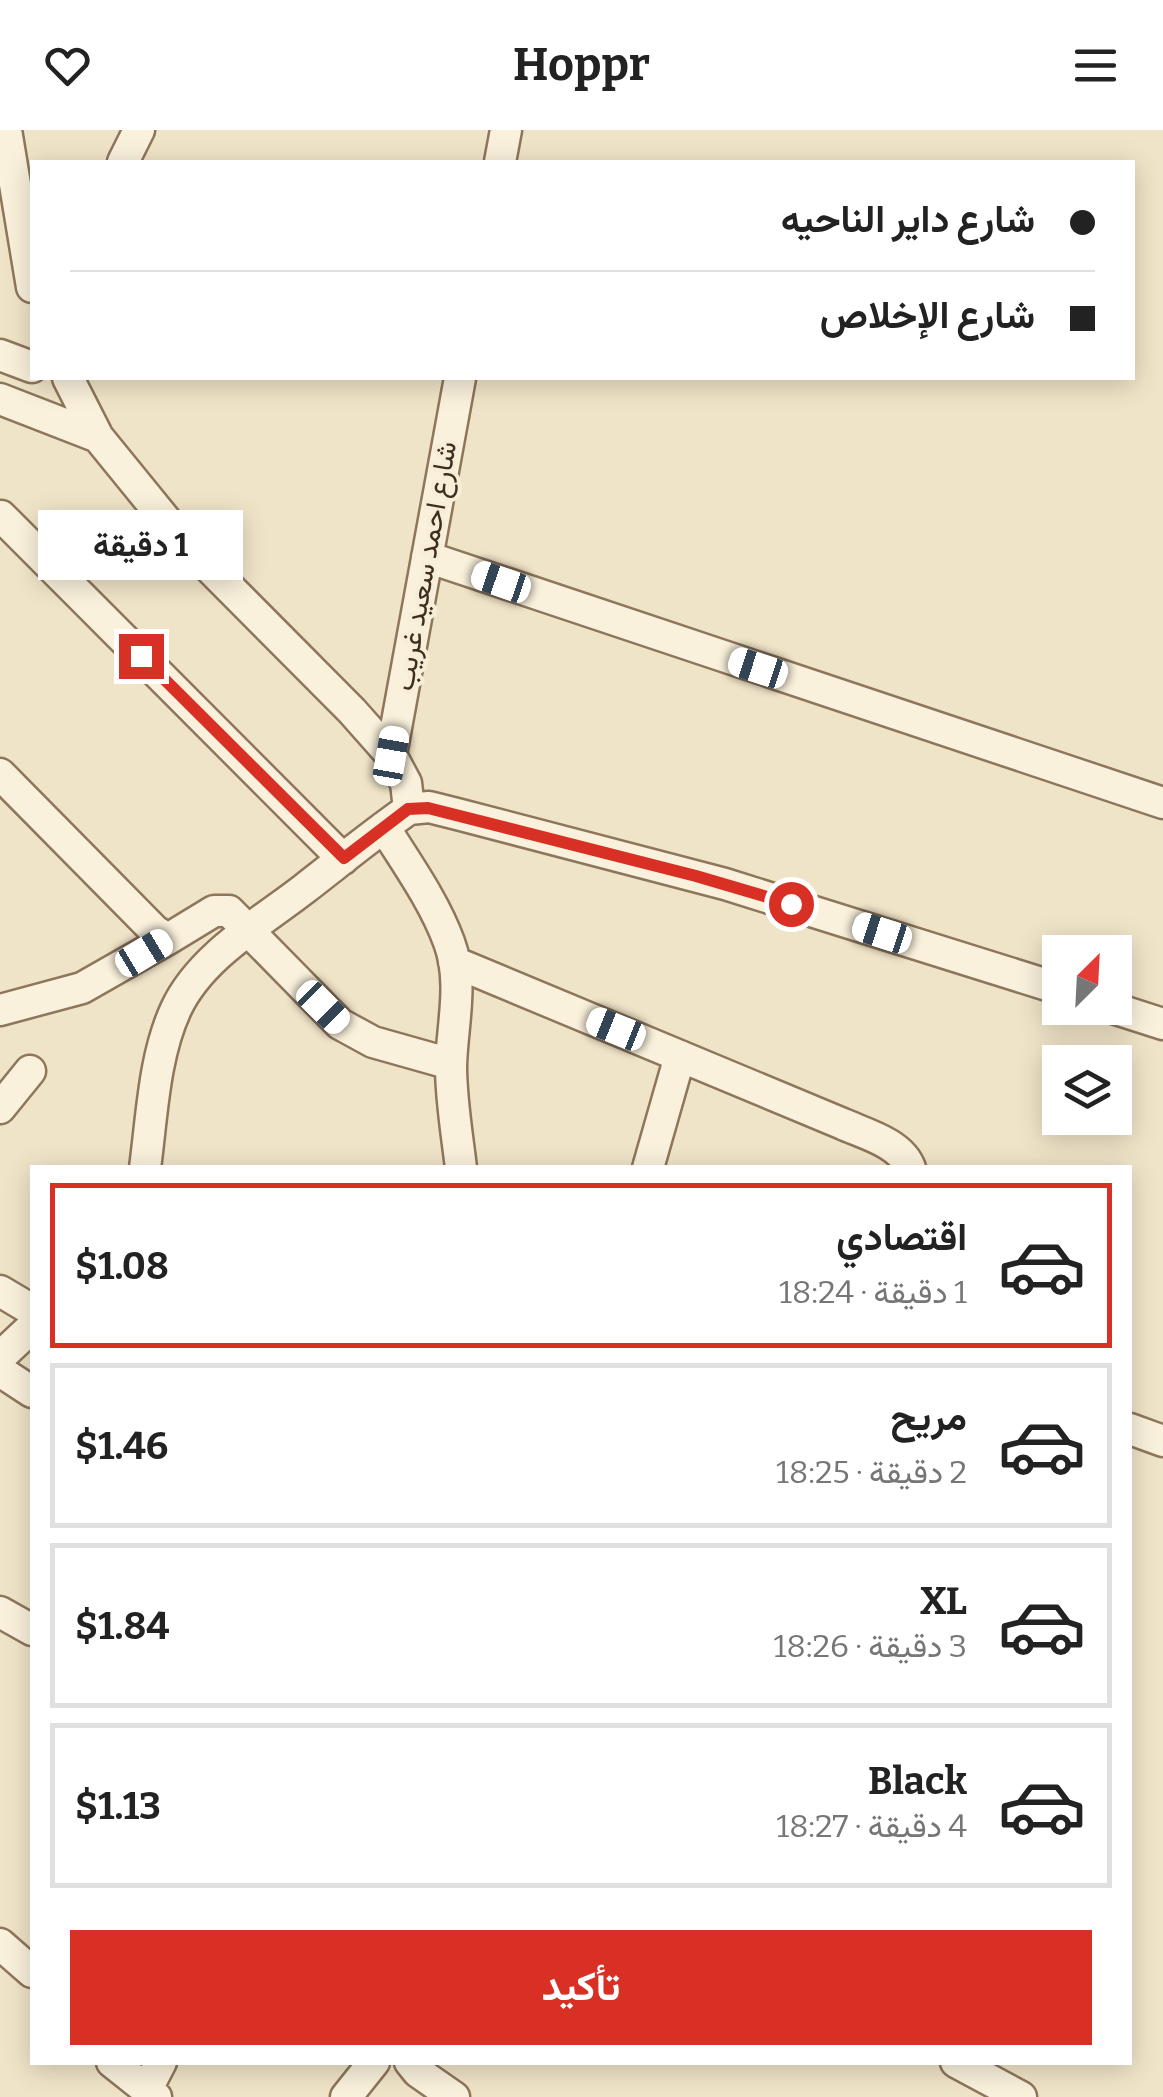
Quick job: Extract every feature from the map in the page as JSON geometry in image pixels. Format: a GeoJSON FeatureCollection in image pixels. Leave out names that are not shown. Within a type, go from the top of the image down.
{"type":"FeatureCollection","features":[{"type":"Feature","properties":{"kind":"street"},"geometry":{"type":"LineString","coordinates":[[6,130],[30,274]]}},
{"type":"Feature","properties":{"kind":"street"},"geometry":{"type":"LineString","coordinates":[[123,160],[139,130]]}},
{"type":"Feature","properties":{"kind":"street"},"geometry":{"type":"LineString","coordinates":[[500,160],[506,130]]}},
{"type":"Feature","properties":{"kind":"street"},"geometry":{"type":"LineString","coordinates":[[0,355],[30,367]]}},
{"type":"Feature","properties":{"kind":"street"},"geometry":{"type":"LineString","coordinates":[[67,380],[98,437],[182,539],[352,711],[391,756],[406,783],[396,818],[450,943],[457,982],[451,1064],[461,1165]]}},
{"type":"Feature","properties":{"kind":"street","name":"شارع احمد سعيد غريب"},"geometry":{"type":"LineString","coordinates":[[391,756],[460,380]]}},
{"type":"Feature","properties":{"kind":"street"},"geometry":{"type":"LineString","coordinates":[[0,399],[98,437]]}},
{"type":"Feature","properties":{"kind":"street"},"geometry":{"type":"LineString","coordinates":[[1,516],[344,858]]}},
{"type":"Feature","properties":{"kind":"street"},"geometry":{"type":"LineString","coordinates":[[427,557],[1163,803]]}},
{"type":"Feature","properties":{"kind":"street"},"geometry":{"type":"LineString","coordinates":[[0,774],[143,920],[168,939]]}},
{"type":"Feature","properties":{"kind":"street"},"geometry":{"type":"LineString","coordinates":[[145,1165],[162,1054],[175,1010],[206,967],[396,818],[428,808],[726,884],[1042,983]]}},
{"type":"Feature","properties":{"kind":"street"},"geometry":{"type":"LineString","coordinates":[[0,1010],[82,988],[214,911],[224,909],[250,930],[340,1024],[373,1042],[451,1064]]}},
{"type":"Feature","properties":{"kind":"street"},"geometry":{"type":"LineString","coordinates":[[454,962],[885,1144],[909,1165]]}},
{"type":"Feature","properties":{"kind":"street"},"geometry":{"type":"LineString","coordinates":[[1132,1014],[1163,1024]]}},
{"type":"Feature","properties":{"kind":"street"},"geometry":{"type":"LineString","coordinates":[[649,1165],[680,1056]]}},
{"type":"Feature","properties":{"kind":"street"},"geometry":{"type":"LineString","coordinates":[[0,1108],[30,1071]]}},
{"type":"Feature","properties":{"kind":"street"},"geometry":{"type":"LineString","coordinates":[[0,1291],[30,1309]]}},
{"type":"Feature","properties":{"kind":"street"},"geometry":{"type":"LineString","coordinates":[[0,1357],[30,1329]]}},
{"type":"Feature","properties":{"kind":"street"},"geometry":{"type":"LineString","coordinates":[[0,1371],[30,1391]]}},
{"type":"Feature","properties":{"kind":"street"},"geometry":{"type":"LineString","coordinates":[[1132,1430],[1163,1441]]}},
{"type":"Feature","properties":{"kind":"street"},"geometry":{"type":"LineString","coordinates":[[0,1612],[30,1629]]}},
{"type":"Feature","properties":{"kind":"street"},"geometry":{"type":"LineString","coordinates":[[0,1944],[30,1970]]}},
{"type":"Feature","properties":{"kind":"street"},"geometry":{"type":"LineString","coordinates":[[118,2065],[154,2083]]}},
{"type":"Feature","properties":{"kind":"street"},"geometry":{"type":"LineString","coordinates":[[346,2097],[372,2065]]}},
{"type":"Feature","properties":{"kind":"street"},"geometry":{"type":"LineString","coordinates":[[412,2065],[454,2097]]}},
{"type":"Feature","properties":{"kind":"street"},"geometry":{"type":"LineString","coordinates":[[962,2065],[1022,2097]]}},
{"type":"Feature","properties":{"kind":"route"},"geometry":{"type":"LineString","coordinates":[[141,656],[344,858],[408,809],[428,808],[791,904]]}}]}
